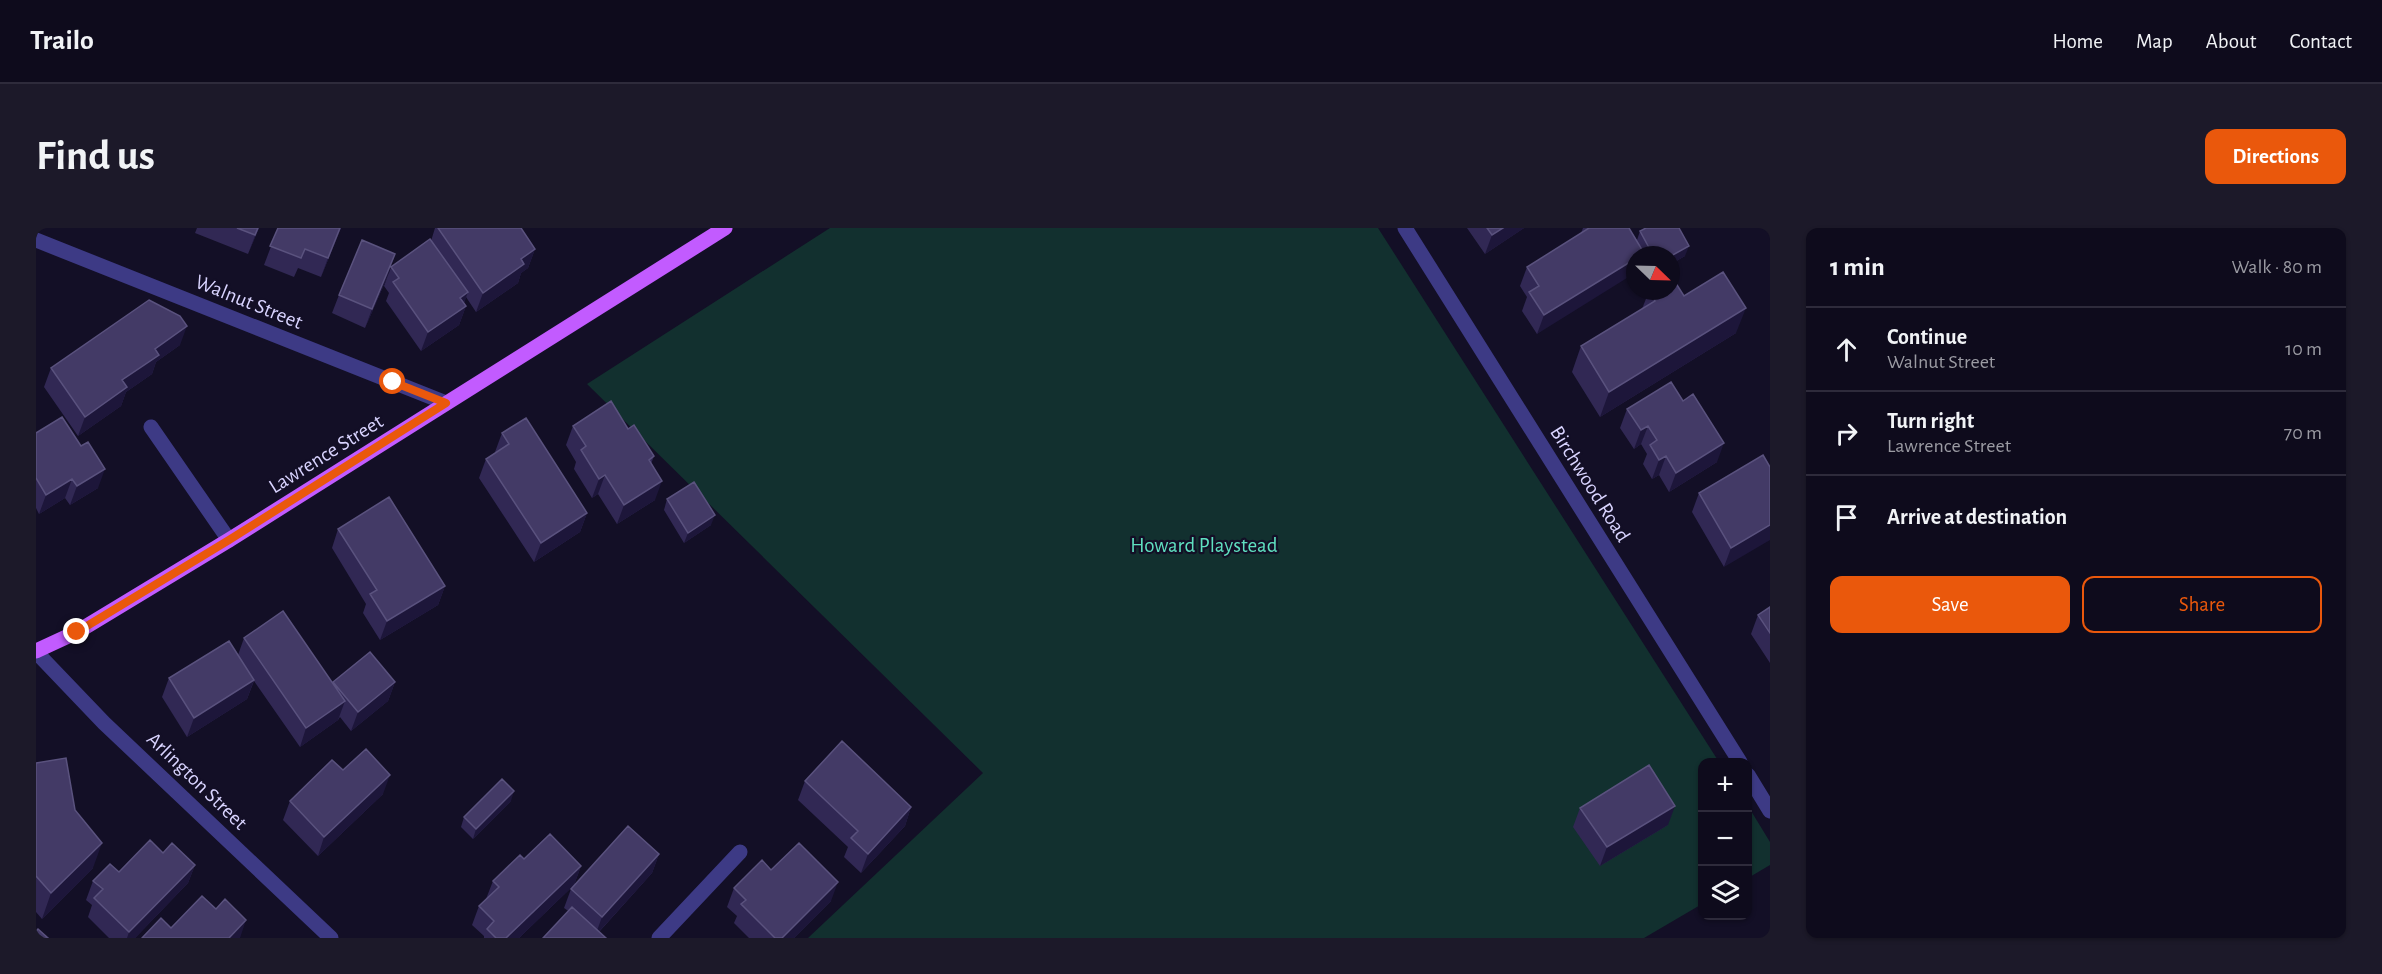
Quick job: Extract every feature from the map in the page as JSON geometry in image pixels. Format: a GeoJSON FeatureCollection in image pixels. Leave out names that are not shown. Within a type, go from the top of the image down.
{"type":"FeatureCollection","features":[{"type":"Feature","properties":{"kind":"main road","name":"Lawrence Street"},"geometry":{"type":"LineString","coordinates":[[36,652],[77,632],[229,540],[725,228]]}},
{"type":"Feature","properties":{"kind":"street","name":"Birchwood Road"},"geometry":{"type":"LineString","coordinates":[[1405,228],[1737,758]]}},
{"type":"Feature","properties":{"kind":"street","name":"Walnut Street"},"geometry":{"type":"LineString","coordinates":[[36,240],[446,403]]}},
{"type":"Feature","properties":{"kind":"street"},"geometry":{"type":"LineString","coordinates":[[151,427],[229,540]]}},
{"type":"Feature","properties":{"kind":"street","name":"Arlington Street"},"geometry":{"type":"LineString","coordinates":[[36,652],[104,723],[331,938]]}},
{"type":"Feature","properties":{"kind":"street"},"geometry":{"type":"LineString","coordinates":[[1752,782],[1770,811]]}},
{"type":"Feature","properties":{"kind":"street"},"geometry":{"type":"LineString","coordinates":[[659,938],[740,852]]}},
{"type":"Feature","properties":{"kind":"green space","name":"Howard Playstead"},"geometry":{"type":"Polygon","coordinates":[[[830,228],[1378,228],[1716,758],[1698,758],[1698,906],[1644,938],[808,938],[983,773],[587,384],[830,228]]]}},
{"type":"Feature","properties":{"kind":"green space"},"geometry":{"type":"Polygon","coordinates":[[[1752,813],[1770,842],[1770,865],[1752,876],[1752,813]]]}},
{"type":"Feature","properties":{"kind":"building"},"geometry":{"type":"Polygon","coordinates":[[[237,228],[258,228],[255,235],[237,228]]]}},
{"type":"Feature","properties":{"kind":"building"},"geometry":{"type":"Polygon","coordinates":[[[278,228],[340,228],[328,258],[305,249],[301,258],[270,246],[278,228]]]}},
{"type":"Feature","properties":{"kind":"building"},"geometry":{"type":"Polygon","coordinates":[[[438,228],[521,228],[535,249],[521,259],[524,264],[483,293],[438,228]]]}},
{"type":"Feature","properties":{"kind":"building"},"geometry":{"type":"Polygon","coordinates":[[[1487,228],[1503,228],[1492,235],[1487,228]]]}},
{"type":"Feature","properties":{"kind":"building"},"geometry":{"type":"Polygon","coordinates":[[[1589,228],[1629,228],[1640,246],[1626,246],[1626,265],[1544,315],[1529,292],[1539,286],[1527,267],[1589,228]]]}},
{"type":"Feature","properties":{"kind":"building"},"geometry":{"type":"Polygon","coordinates":[[[1646,228],[1679,228],[1689,246],[1680,251],[1680,246],[1648,246],[1640,231],[1646,228]]]}},
{"type":"Feature","properties":{"kind":"building"},"geometry":{"type":"Polygon","coordinates":[[[430,239],[468,292],[460,298],[466,306],[428,332],[393,282],[399,278],[391,267],[430,239]]]}},
{"type":"Feature","properties":{"kind":"building"},"geometry":{"type":"Polygon","coordinates":[[[362,240],[395,254],[372,309],[339,295],[362,240]]]}},
{"type":"Feature","properties":{"kind":"building"},"geometry":{"type":"Polygon","coordinates":[[[1723,272],[1746,308],[1609,392],[1581,346],[1654,300],[1680,300],[1680,290],[1684,296],[1723,272]]]}},
{"type":"Feature","properties":{"kind":"building"},"geometry":{"type":"Polygon","coordinates":[[[149,300],[180,316],[187,326],[155,349],[159,355],[122,380],[127,387],[85,417],[51,368],[149,300]]]}},
{"type":"Feature","properties":{"kind":"building"},"geometry":{"type":"Polygon","coordinates":[[[1671,382],[1683,401],[1693,394],[1724,443],[1676,473],[1666,456],[1659,460],[1650,445],[1657,440],[1648,426],[1641,430],[1627,409],[1671,382]]]}},
{"type":"Feature","properties":{"kind":"building"},"geometry":{"type":"Polygon","coordinates":[[[611,401],[628,429],[634,425],[654,456],[649,460],[662,481],[624,505],[605,475],[599,479],[581,450],[586,446],[573,426],[611,401]]]}},
{"type":"Feature","properties":{"kind":"building"},"geometry":{"type":"Polygon","coordinates":[[[62,417],[81,446],[88,442],[105,469],[77,486],[72,479],[46,495],[36,478],[36,433],[62,417]]]}},
{"type":"Feature","properties":{"kind":"building"},"geometry":{"type":"Polygon","coordinates":[[[526,418],[587,513],[541,543],[486,459],[509,444],[502,433],[526,418]]]}},
{"type":"Feature","properties":{"kind":"building"},"geometry":{"type":"Polygon","coordinates":[[[1763,455],[1770,467],[1770,525],[1731,548],[1699,493],[1763,455]]]}},
{"type":"Feature","properties":{"kind":"building"},"geometry":{"type":"Polygon","coordinates":[[[694,482],[715,515],[688,533],[667,499],[694,482]]]}},
{"type":"Feature","properties":{"kind":"building"},"geometry":{"type":"Polygon","coordinates":[[[389,497],[445,586],[387,621],[370,594],[377,590],[338,529],[389,497]]]}},
{"type":"Feature","properties":{"kind":"building"},"geometry":{"type":"Polygon","coordinates":[[[1770,607],[1770,633],[1758,615],[1770,607]]]}},
{"type":"Feature","properties":{"kind":"building"},"geometry":{"type":"Polygon","coordinates":[[[283,611],[345,701],[306,728],[244,638],[283,611]]]}},
{"type":"Feature","properties":{"kind":"building"},"geometry":{"type":"Polygon","coordinates":[[[229,641],[254,680],[194,718],[169,678],[229,641]]]}},
{"type":"Feature","properties":{"kind":"building"},"geometry":{"type":"Polygon","coordinates":[[[370,652],[395,682],[358,712],[333,682],[370,652]]]}},
{"type":"Feature","properties":{"kind":"building"},"geometry":{"type":"Polygon","coordinates":[[[842,741],[911,807],[868,854],[851,838],[858,831],[805,781],[842,741]]]}},
{"type":"Feature","properties":{"kind":"building"},"geometry":{"type":"Polygon","coordinates":[[[366,749],[390,775],[324,837],[290,801],[332,760],[343,770],[366,749]]]}},
{"type":"Feature","properties":{"kind":"building"},"geometry":{"type":"Polygon","coordinates":[[[66,758],[75,810],[102,843],[51,893],[36,876],[36,763],[66,758]]]}},
{"type":"Feature","properties":{"kind":"building"},"geometry":{"type":"Polygon","coordinates":[[[1649,765],[1675,806],[1607,847],[1580,808],[1649,765]]]}},
{"type":"Feature","properties":{"kind":"building"},"geometry":{"type":"Polygon","coordinates":[[[502,779],[514,791],[476,829],[464,817],[502,779]]]}},
{"type":"Feature","properties":{"kind":"building"},"geometry":{"type":"Polygon","coordinates":[[[628,826],[659,854],[602,917],[571,889],[628,826]]]}},
{"type":"Feature","properties":{"kind":"building"},"geometry":{"type":"Polygon","coordinates":[[[550,834],[581,866],[506,938],[496,938],[487,929],[494,921],[479,906],[499,887],[493,881],[520,855],[524,859],[550,834]]]}},
{"type":"Feature","properties":{"kind":"building"},"geometry":{"type":"Polygon","coordinates":[[[150,840],[163,853],[172,843],[195,865],[129,932],[94,898],[103,889],[93,881],[110,864],[119,872],[150,840]]]}},
{"type":"Feature","properties":{"kind":"building"},"geometry":{"type":"Polygon","coordinates":[[[799,843],[838,882],[782,938],[775,938],[741,904],[746,900],[734,888],[762,860],[771,870],[799,843]]]}},
{"type":"Feature","properties":{"kind":"building"},"geometry":{"type":"Polygon","coordinates":[[[202,896],[216,909],[225,899],[246,920],[229,938],[142,938],[161,918],[171,928],[202,896]]]}},
{"type":"Feature","properties":{"kind":"building"},"geometry":{"type":"Polygon","coordinates":[[[572,907],[606,938],[543,938],[572,907]]]}},
{"type":"Feature","properties":{"kind":"building"},"geometry":{"type":"Polygon","coordinates":[[[38,929],[48,938],[36,938],[38,929]]]}},
{"type":"Feature","properties":{"kind":"route"},"geometry":{"type":"LineString","coordinates":[[77,632],[229,540],[446,403],[393,382]]}}]}
